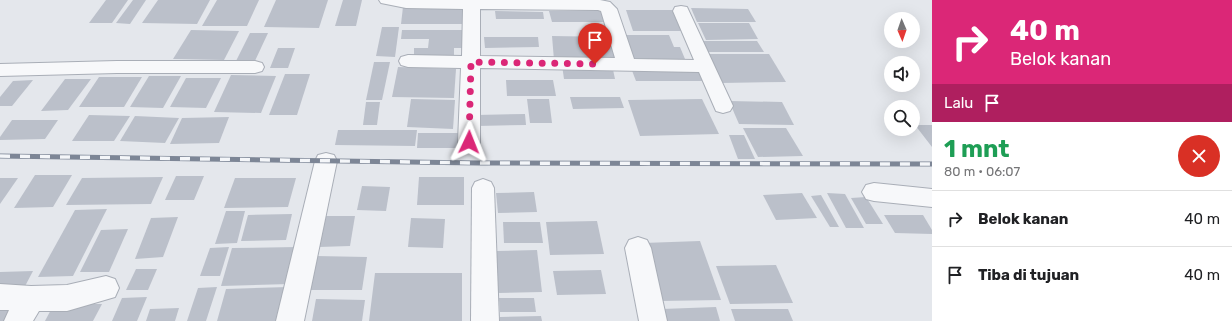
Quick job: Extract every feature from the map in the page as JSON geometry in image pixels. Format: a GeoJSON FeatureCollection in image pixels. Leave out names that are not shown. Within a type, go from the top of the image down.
{"type":"FeatureCollection","features":[{"type":"Feature","properties":{"kind":"street"},"geometry":{"type":"LineString","coordinates":[[387,0],[406,3],[472,2],[596,4],[604,6],[608,9],[626,64]]}},
{"type":"Feature","properties":{"kind":"street"},"geometry":{"type":"LineString","coordinates":[[469,142],[472,2]]}},
{"type":"Feature","properties":{"kind":"street"},"geometry":{"type":"LineString","coordinates":[[681,11],[723,106]]}},
{"type":"Feature","properties":{"kind":"street"},"geometry":{"type":"LineString","coordinates":[[408,61],[706,66]]}},
{"type":"Feature","properties":{"kind":"street"},"geometry":{"type":"LineString","coordinates":[[0,70],[117,67],[255,67]]}},
{"type":"Feature","properties":{"kind":"street"},"geometry":{"type":"LineString","coordinates":[[290,321],[326,160]]}},
{"type":"Feature","properties":{"kind":"street"},"geometry":{"type":"LineString","coordinates":[[483,188],[485,321]]}},
{"type":"Feature","properties":{"kind":"street"},"geometry":{"type":"LineString","coordinates":[[874,192],[932,198]]}},
{"type":"Feature","properties":{"kind":"street"},"geometry":{"type":"LineString","coordinates":[[638,248],[653,321]]}},
{"type":"Feature","properties":{"kind":"street"},"geometry":{"type":"LineString","coordinates":[[0,297],[24,310],[106,288]]}},
{"type":"Feature","properties":{"kind":"building"},"geometry":{"type":"Polygon","coordinates":[[[106,0],[128,0],[112,23],[89,23],[106,0]]]}},
{"type":"Feature","properties":{"kind":"building"},"geometry":{"type":"Polygon","coordinates":[[[133,0],[146,0],[130,24],[116,23],[133,0]]]}},
{"type":"Feature","properties":{"kind":"building"},"geometry":{"type":"Polygon","coordinates":[[[158,0],[210,0],[197,24],[142,23],[158,0]]]}},
{"type":"Feature","properties":{"kind":"building"},"geometry":{"type":"Polygon","coordinates":[[[217,0],[259,0],[247,26],[202,26],[217,0]]]}},
{"type":"Feature","properties":{"kind":"building"},"geometry":{"type":"Polygon","coordinates":[[[276,0],[328,0],[319,28],[264,27],[276,0]]]}},
{"type":"Feature","properties":{"kind":"building"},"geometry":{"type":"Polygon","coordinates":[[[343,0],[362,0],[356,26],[335,26],[343,0]]]}},
{"type":"Feature","properties":{"kind":"building"},"geometry":{"type":"Polygon","coordinates":[[[403,7],[465,7],[465,24],[401,24],[403,7]]]}},
{"type":"Feature","properties":{"kind":"building"},"geometry":{"type":"Polygon","coordinates":[[[691,8],[748,9],[756,22],[697,22],[691,8]]]}},
{"type":"Feature","properties":{"kind":"building"},"geometry":{"type":"Polygon","coordinates":[[[626,10],[672,10],[681,31],[633,31],[626,10]]]}},
{"type":"Feature","properties":{"kind":"building"},"geometry":{"type":"Polygon","coordinates":[[[495,11],[543,12],[544,19],[496,19],[495,11]]]}},
{"type":"Feature","properties":{"kind":"building"},"geometry":{"type":"Polygon","coordinates":[[[549,11],[602,11],[605,22],[552,22],[549,11]]]}},
{"type":"Feature","properties":{"kind":"building"},"geometry":{"type":"Polygon","coordinates":[[[698,23],[749,23],[758,39],[706,40],[698,23]]]}},
{"type":"Feature","properties":{"kind":"building"},"geometry":{"type":"Polygon","coordinates":[[[382,27],[399,27],[395,57],[376,56],[382,27]]]}},
{"type":"Feature","properties":{"kind":"building"},"geometry":{"type":"Polygon","coordinates":[[[191,30],[239,31],[224,60],[173,59],[191,30]]]}},
{"type":"Feature","properties":{"kind":"building"},"geometry":{"type":"Polygon","coordinates":[[[402,30],[462,30],[462,40],[466,48],[454,48],[454,57],[414,57],[414,48],[428,48],[429,39],[401,39],[402,30]]]}},
{"type":"Feature","properties":{"kind":"building"},"geometry":{"type":"Polygon","coordinates":[[[250,33],[268,33],[254,63],[235,63],[250,33]]]}},
{"type":"Feature","properties":{"kind":"building"},"geometry":{"type":"Polygon","coordinates":[[[622,35],[669,35],[674,47],[680,47],[685,59],[630,59],[622,35]]]}},
{"type":"Feature","properties":{"kind":"building"},"geometry":{"type":"Polygon","coordinates":[[[552,36],[612,37],[618,62],[554,60],[552,36]]]}},
{"type":"Feature","properties":{"kind":"building"},"geometry":{"type":"Polygon","coordinates":[[[484,37],[538,37],[539,47],[485,48],[484,37]]]}},
{"type":"Feature","properties":{"kind":"building"},"geometry":{"type":"Polygon","coordinates":[[[702,41],[757,41],[764,52],[707,52],[702,41]]]}},
{"type":"Feature","properties":{"kind":"building"},"geometry":{"type":"Polygon","coordinates":[[[278,48],[295,48],[288,68],[270,68],[278,48]]]}},
{"type":"Feature","properties":{"kind":"building"},"geometry":{"type":"Polygon","coordinates":[[[707,54],[769,54],[786,82],[721,83],[707,54]]]}},
{"type":"Feature","properties":{"kind":"building"},"geometry":{"type":"Polygon","coordinates":[[[374,62],[390,62],[382,100],[366,100],[374,62]]]}},
{"type":"Feature","properties":{"kind":"building"},"geometry":{"type":"Polygon","coordinates":[[[562,65],[612,65],[615,79],[564,79],[562,65]]]}},
{"type":"Feature","properties":{"kind":"building"},"geometry":{"type":"Polygon","coordinates":[[[398,67],[456,69],[454,98],[392,97],[398,67]]]}},
{"type":"Feature","properties":{"kind":"building"},"geometry":{"type":"Polygon","coordinates":[[[697,67],[703,81],[636,81],[631,68],[697,67]]]}},
{"type":"Feature","properties":{"kind":"building"},"geometry":{"type":"Polygon","coordinates":[[[285,74],[310,74],[297,115],[269,115],[285,74]]]}},
{"type":"Feature","properties":{"kind":"building"},"geometry":{"type":"Polygon","coordinates":[[[231,75],[276,76],[261,113],[214,112],[231,75]]]}},
{"type":"Feature","properties":{"kind":"building"},"geometry":{"type":"Polygon","coordinates":[[[149,76],[181,76],[163,108],[130,107],[149,76]]]}},
{"type":"Feature","properties":{"kind":"building"},"geometry":{"type":"Polygon","coordinates":[[[99,77],[142,77],[124,107],[79,107],[99,77]]]}},
{"type":"Feature","properties":{"kind":"building"},"geometry":{"type":"Polygon","coordinates":[[[186,78],[221,78],[206,108],[170,107],[186,78]]]}},
{"type":"Feature","properties":{"kind":"building"},"geometry":{"type":"Polygon","coordinates":[[[65,79],[91,79],[68,110],[41,111],[65,79]]]}},
{"type":"Feature","properties":{"kind":"building"},"geometry":{"type":"Polygon","coordinates":[[[33,80],[12,106],[0,106],[0,97],[13,81],[33,80]]]}},
{"type":"Feature","properties":{"kind":"building"},"geometry":{"type":"Polygon","coordinates":[[[506,80],[553,80],[556,96],[507,96],[506,80]]]}},
{"type":"Feature","properties":{"kind":"building"},"geometry":{"type":"Polygon","coordinates":[[[570,97],[620,97],[624,108],[573,109],[570,97]]]}},
{"type":"Feature","properties":{"kind":"building"},"geometry":{"type":"Polygon","coordinates":[[[411,99],[455,100],[453,129],[407,127],[411,99]]]}},
{"type":"Feature","properties":{"kind":"building"},"geometry":{"type":"Polygon","coordinates":[[[527,99],[549,99],[552,123],[530,123],[527,99]]]}},
{"type":"Feature","properties":{"kind":"building"},"geometry":{"type":"Polygon","coordinates":[[[702,99],[719,134],[640,136],[628,100],[702,99]]]}},
{"type":"Feature","properties":{"kind":"building"},"geometry":{"type":"Polygon","coordinates":[[[729,101],[782,102],[794,125],[739,124],[729,101]]]}},
{"type":"Feature","properties":{"kind":"building"},"geometry":{"type":"Polygon","coordinates":[[[366,102],[380,102],[377,125],[363,125],[366,102]]]}},
{"type":"Feature","properties":{"kind":"building"},"geometry":{"type":"Polygon","coordinates":[[[525,114],[526,125],[477,126],[476,115],[525,114]]]}},
{"type":"Feature","properties":{"kind":"building"},"geometry":{"type":"Polygon","coordinates":[[[89,115],[130,116],[114,141],[72,141],[89,115]]]}},
{"type":"Feature","properties":{"kind":"building"},"geometry":{"type":"Polygon","coordinates":[[[135,116],[179,118],[165,143],[120,141],[135,116]]]}},
{"type":"Feature","properties":{"kind":"building"},"geometry":{"type":"Polygon","coordinates":[[[229,117],[219,143],[170,144],[182,118],[229,117]]]}},
{"type":"Feature","properties":{"kind":"building"},"geometry":{"type":"Polygon","coordinates":[[[12,120],[58,120],[45,139],[0,140],[0,137],[12,120]]]}},
{"type":"Feature","properties":{"kind":"building"},"geometry":{"type":"Polygon","coordinates":[[[920,125],[932,125],[932,147],[920,131],[920,125]]]}},
{"type":"Feature","properties":{"kind":"building"},"geometry":{"type":"Polygon","coordinates":[[[743,128],[786,128],[803,156],[758,157],[743,128]]]}},
{"type":"Feature","properties":{"kind":"building"},"geometry":{"type":"Polygon","coordinates":[[[338,130],[417,130],[415,146],[335,145],[338,130]]]}},
{"type":"Feature","properties":{"kind":"building"},"geometry":{"type":"Polygon","coordinates":[[[418,133],[462,133],[462,148],[417,148],[418,133]]]}},
{"type":"Feature","properties":{"kind":"building"},"geometry":{"type":"Polygon","coordinates":[[[729,135],[744,135],[755,159],[738,159],[729,135]]]}},
{"type":"Feature","properties":{"kind":"building"},"geometry":{"type":"Polygon","coordinates":[[[35,175],[72,175],[53,207],[14,208],[35,175]]]}},
{"type":"Feature","properties":{"kind":"building"},"geometry":{"type":"Polygon","coordinates":[[[176,176],[204,176],[194,200],[165,200],[176,176]]]}},
{"type":"Feature","properties":{"kind":"building"},"geometry":{"type":"Polygon","coordinates":[[[163,177],[151,204],[66,205],[82,178],[163,177]]]}},
{"type":"Feature","properties":{"kind":"building"},"geometry":{"type":"Polygon","coordinates":[[[419,177],[464,177],[464,205],[417,205],[419,177]]]}},
{"type":"Feature","properties":{"kind":"building"},"geometry":{"type":"Polygon","coordinates":[[[0,178],[18,178],[0,204],[0,178]]]}},
{"type":"Feature","properties":{"kind":"building"},"geometry":{"type":"Polygon","coordinates":[[[235,178],[296,178],[288,207],[224,208],[235,178]]]}},
{"type":"Feature","properties":{"kind":"building"},"geometry":{"type":"Polygon","coordinates":[[[362,186],[390,187],[386,211],[357,210],[362,186]]]}},
{"type":"Feature","properties":{"kind":"building"},"geometry":{"type":"Polygon","coordinates":[[[534,192],[537,212],[498,213],[496,193],[534,192]]]}},
{"type":"Feature","properties":{"kind":"building"},"geometry":{"type":"Polygon","coordinates":[[[802,193],[817,218],[776,220],[763,195],[802,193]]]}},
{"type":"Feature","properties":{"kind":"building"},"geometry":{"type":"Polygon","coordinates":[[[827,193],[845,194],[864,228],[846,228],[827,193]]]}},
{"type":"Feature","properties":{"kind":"building"},"geometry":{"type":"Polygon","coordinates":[[[821,195],[839,227],[830,227],[811,196],[821,195]]]}},
{"type":"Feature","properties":{"kind":"building"},"geometry":{"type":"Polygon","coordinates":[[[866,197],[883,224],[866,224],[851,198],[866,197]]]}},
{"type":"Feature","properties":{"kind":"building"},"geometry":{"type":"Polygon","coordinates":[[[107,209],[73,276],[38,277],[75,210],[107,209]]]}},
{"type":"Feature","properties":{"kind":"building"},"geometry":{"type":"Polygon","coordinates":[[[226,211],[245,211],[237,243],[215,244],[226,211]]]}},
{"type":"Feature","properties":{"kind":"building"},"geometry":{"type":"Polygon","coordinates":[[[292,214],[286,240],[241,241],[248,215],[292,214]]]}},
{"type":"Feature","properties":{"kind":"building"},"geometry":{"type":"Polygon","coordinates":[[[884,215],[923,215],[932,230],[932,234],[895,233],[884,215]]]}},
{"type":"Feature","properties":{"kind":"building"},"geometry":{"type":"Polygon","coordinates":[[[325,216],[355,216],[350,246],[319,247],[325,216]]]}},
{"type":"Feature","properties":{"kind":"building"},"geometry":{"type":"Polygon","coordinates":[[[178,217],[163,257],[135,259],[151,218],[178,217]]]}},
{"type":"Feature","properties":{"kind":"building"},"geometry":{"type":"Polygon","coordinates":[[[411,218],[445,219],[443,248],[408,247],[411,218]]]}},
{"type":"Feature","properties":{"kind":"building"},"geometry":{"type":"Polygon","coordinates":[[[597,221],[604,254],[550,255],[546,222],[597,221]]]}},
{"type":"Feature","properties":{"kind":"building"},"geometry":{"type":"Polygon","coordinates":[[[503,222],[540,222],[543,243],[504,243],[503,222]]]}},
{"type":"Feature","properties":{"kind":"building"},"geometry":{"type":"Polygon","coordinates":[[[128,229],[109,272],[80,272],[101,230],[128,229]]]}},
{"type":"Feature","properties":{"kind":"building"},"geometry":{"type":"Polygon","coordinates":[[[700,241],[721,300],[660,301],[643,243],[700,241]]]}},
{"type":"Feature","properties":{"kind":"building"},"geometry":{"type":"Polygon","coordinates":[[[229,247],[220,276],[200,276],[210,248],[229,247]]]}},
{"type":"Feature","properties":{"kind":"building"},"geometry":{"type":"Polygon","coordinates":[[[297,247],[290,284],[221,286],[232,248],[297,247]]]}},
{"type":"Feature","properties":{"kind":"building"},"geometry":{"type":"Polygon","coordinates":[[[537,250],[542,292],[498,293],[496,251],[537,250]]]}},
{"type":"Feature","properties":{"kind":"building"},"geometry":{"type":"Polygon","coordinates":[[[316,256],[367,257],[362,290],[309,290],[316,256]]]}},
{"type":"Feature","properties":{"kind":"building"},"geometry":{"type":"Polygon","coordinates":[[[776,265],[793,303],[730,304],[716,266],[776,265]]]}},
{"type":"Feature","properties":{"kind":"building"},"geometry":{"type":"Polygon","coordinates":[[[136,269],[157,269],[148,290],[126,290],[136,269]]]}},
{"type":"Feature","properties":{"kind":"building"},"geometry":{"type":"Polygon","coordinates":[[[601,270],[606,294],[557,295],[553,271],[601,270]]]}},
{"type":"Feature","properties":{"kind":"building"},"geometry":{"type":"Polygon","coordinates":[[[33,271],[23,290],[0,290],[0,272],[33,271]]]}},
{"type":"Feature","properties":{"kind":"building"},"geometry":{"type":"Polygon","coordinates":[[[375,273],[462,273],[462,321],[369,321],[375,273]]]}},
{"type":"Feature","properties":{"kind":"building"},"geometry":{"type":"Polygon","coordinates":[[[217,287],[206,321],[187,321],[198,288],[217,287]]]}},
{"type":"Feature","properties":{"kind":"building"},"geometry":{"type":"Polygon","coordinates":[[[288,287],[280,321],[217,321],[226,289],[288,287]]]}},
{"type":"Feature","properties":{"kind":"building"},"geometry":{"type":"Polygon","coordinates":[[[147,297],[137,321],[112,321],[122,298],[147,297]]]}},
{"type":"Feature","properties":{"kind":"building"},"geometry":{"type":"Polygon","coordinates":[[[499,298],[534,298],[536,312],[500,312],[499,298]]]}},
{"type":"Feature","properties":{"kind":"building"},"geometry":{"type":"Polygon","coordinates":[[[316,299],[365,300],[362,321],[312,321],[316,299]]]}},
{"type":"Feature","properties":{"kind":"building"},"geometry":{"type":"Polygon","coordinates":[[[0,303],[16,303],[5,321],[0,321],[0,303]]]}},
{"type":"Feature","properties":{"kind":"building"},"geometry":{"type":"Polygon","coordinates":[[[54,304],[102,304],[93,321],[45,321],[54,304]]]}},
{"type":"Feature","properties":{"kind":"building"},"geometry":{"type":"Polygon","coordinates":[[[716,307],[720,321],[666,321],[662,309],[716,307]]]}},
{"type":"Feature","properties":{"kind":"building"},"geometry":{"type":"Polygon","coordinates":[[[179,308],[175,321],[146,321],[150,309],[179,308]]]}},
{"type":"Feature","properties":{"kind":"building"},"geometry":{"type":"Polygon","coordinates":[[[731,309],[788,309],[793,321],[735,321],[731,309]]]}},
{"type":"Feature","properties":{"kind":"building"},"geometry":{"type":"Polygon","coordinates":[[[541,316],[542,321],[500,321],[500,317],[541,316]]]}},
{"type":"Feature","properties":{"kind":"railway"},"geometry":{"type":"LineString","coordinates":[[0,156],[478,163],[932,164]]}},
{"type":"Feature","properties":{"kind":"route"},"geometry":{"type":"LineString","coordinates":[[469,142],[471,62],[595,64]]}}]}
